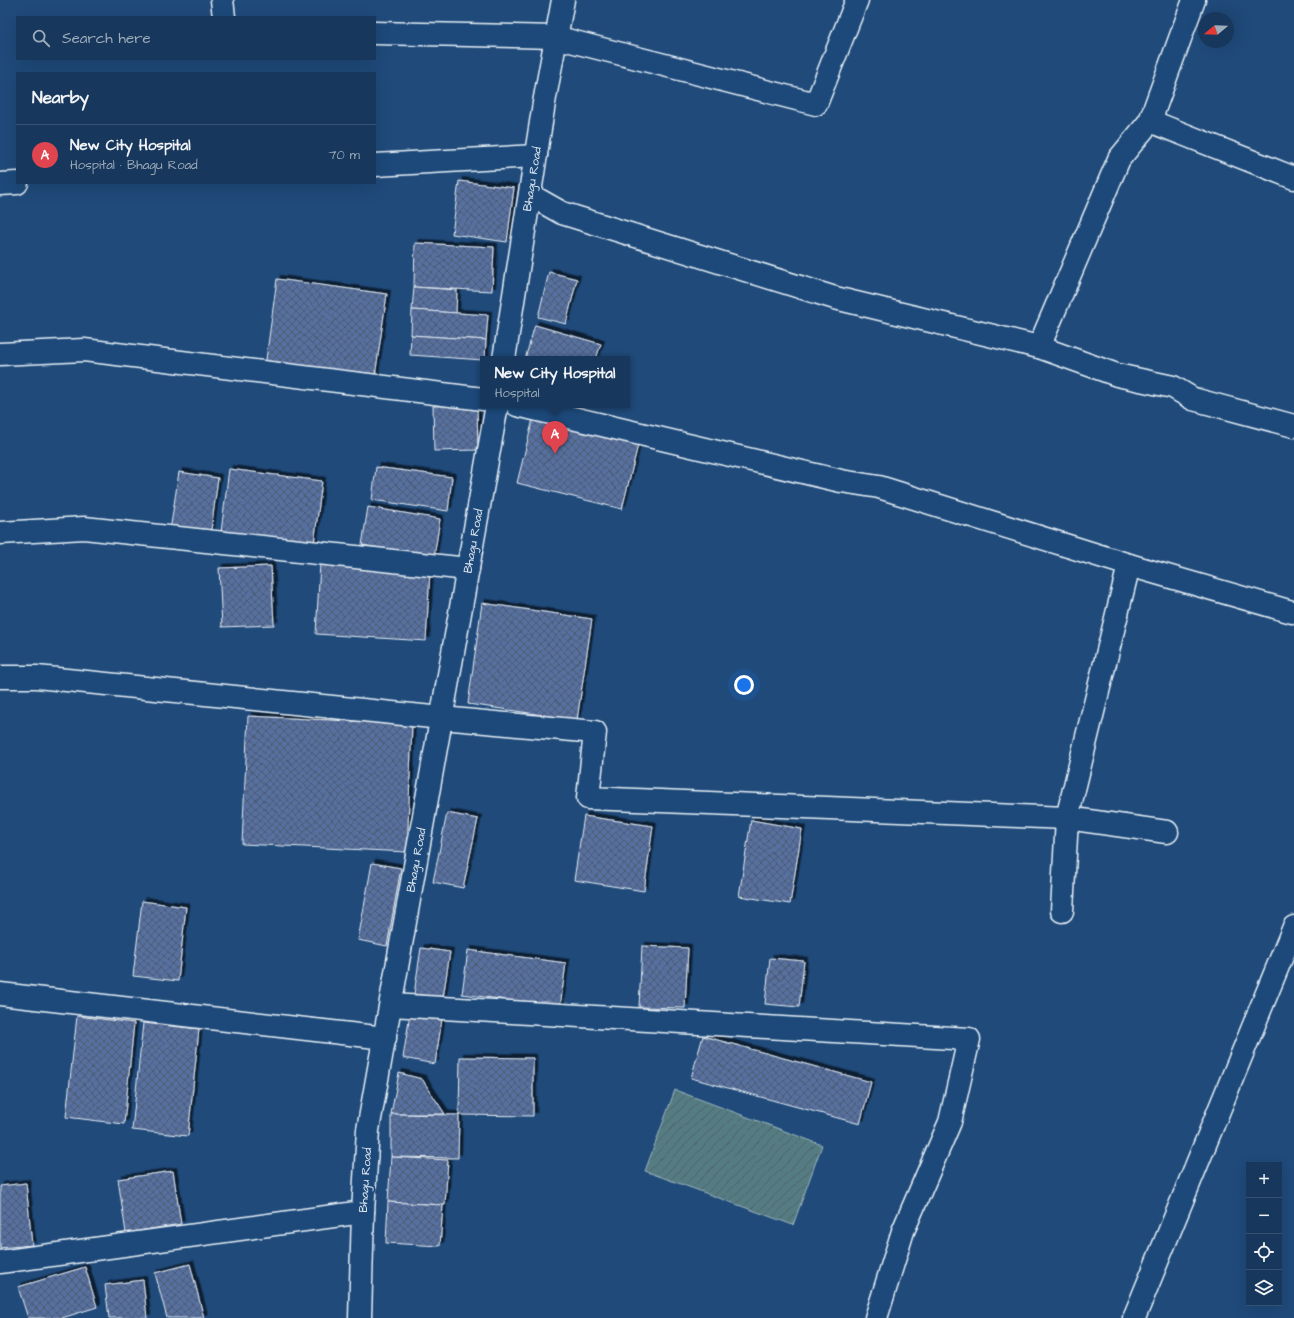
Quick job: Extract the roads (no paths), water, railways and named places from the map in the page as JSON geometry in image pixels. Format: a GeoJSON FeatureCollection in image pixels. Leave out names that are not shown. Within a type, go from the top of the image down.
{"type":"FeatureCollection","features":[{"type":"Feature","properties":{"kind":"street"},"geometry":{"type":"LineString","coordinates":[[222,0],[224,16]]}},
{"type":"Feature","properties":{"kind":"street","name":"Bhagu Road"},"geometry":{"type":"LineString","coordinates":[[504,356],[555,37],[563,0]]}},
{"type":"Feature","properties":{"kind":"street"},"geometry":{"type":"LineString","coordinates":[[376,33],[555,37],[816,104],[857,0]]}},
{"type":"Feature","properties":{"kind":"street"},"geometry":{"type":"LineString","coordinates":[[1039,347],[1119,159],[1150,121],[1194,0]]}},
{"type":"Feature","properties":{"kind":"street"},"geometry":{"type":"LineString","coordinates":[[1150,121],[1294,178]]}},
{"type":"Feature","properties":{"kind":"street"},"geometry":{"type":"LineString","coordinates":[[376,165],[536,156]]}},
{"type":"Feature","properties":{"kind":"street"},"geometry":{"type":"LineString","coordinates":[[0,184],[16,183]]}},
{"type":"Feature","properties":{"kind":"street"},"geometry":{"type":"LineString","coordinates":[[530,195],[562,213],[835,298],[1039,347],[1117,375],[1173,387],[1193,399],[1294,426]]}},
{"type":"Feature","properties":{"kind":"street"},"geometry":{"type":"LineString","coordinates":[[0,354],[84,350],[480,399]]}},
{"type":"Feature","properties":{"kind":"street","name":"Bhagu Road"},"geometry":{"type":"LineString","coordinates":[[360,1318],[363,1212],[368,1130],[496,408]]}},
{"type":"Feature","properties":{"kind":"street"},"geometry":{"type":"LineString","coordinates":[[530,408],[841,481],[879,486],[1130,565],[1292,612]]}},
{"type":"Feature","properties":{"kind":"street"},"geometry":{"type":"LineString","coordinates":[[0,533],[84,528],[468,569]]}},
{"type":"Feature","properties":{"kind":"street"},"geometry":{"type":"LineString","coordinates":[[1062,911],[1067,818],[1130,565]]}},
{"type":"Feature","properties":{"kind":"street"},"geometry":{"type":"LineString","coordinates":[[0,677],[36,677],[595,732],[588,798],[1067,818],[1167,832]]}},
{"type":"Feature","properties":{"kind":"street"},"geometry":{"type":"LineString","coordinates":[[1134,1318],[1294,927]]}},
{"type":"Feature","properties":{"kind":"street"},"geometry":{"type":"LineString","coordinates":[[0,994],[385,1038]]}},
{"type":"Feature","properties":{"kind":"street"},"geometry":{"type":"LineString","coordinates":[[391,1005],[970,1039],[950,1122],[904,1232],[876,1318]]}},
{"type":"Feature","properties":{"kind":"street"},"geometry":{"type":"LineString","coordinates":[[0,1262],[363,1212]]}},
{"type":"Feature","properties":{"kind":"place","name":"New City Hospital"},"geometry":{"type":"Point","coordinates":[555,454]}}]}
